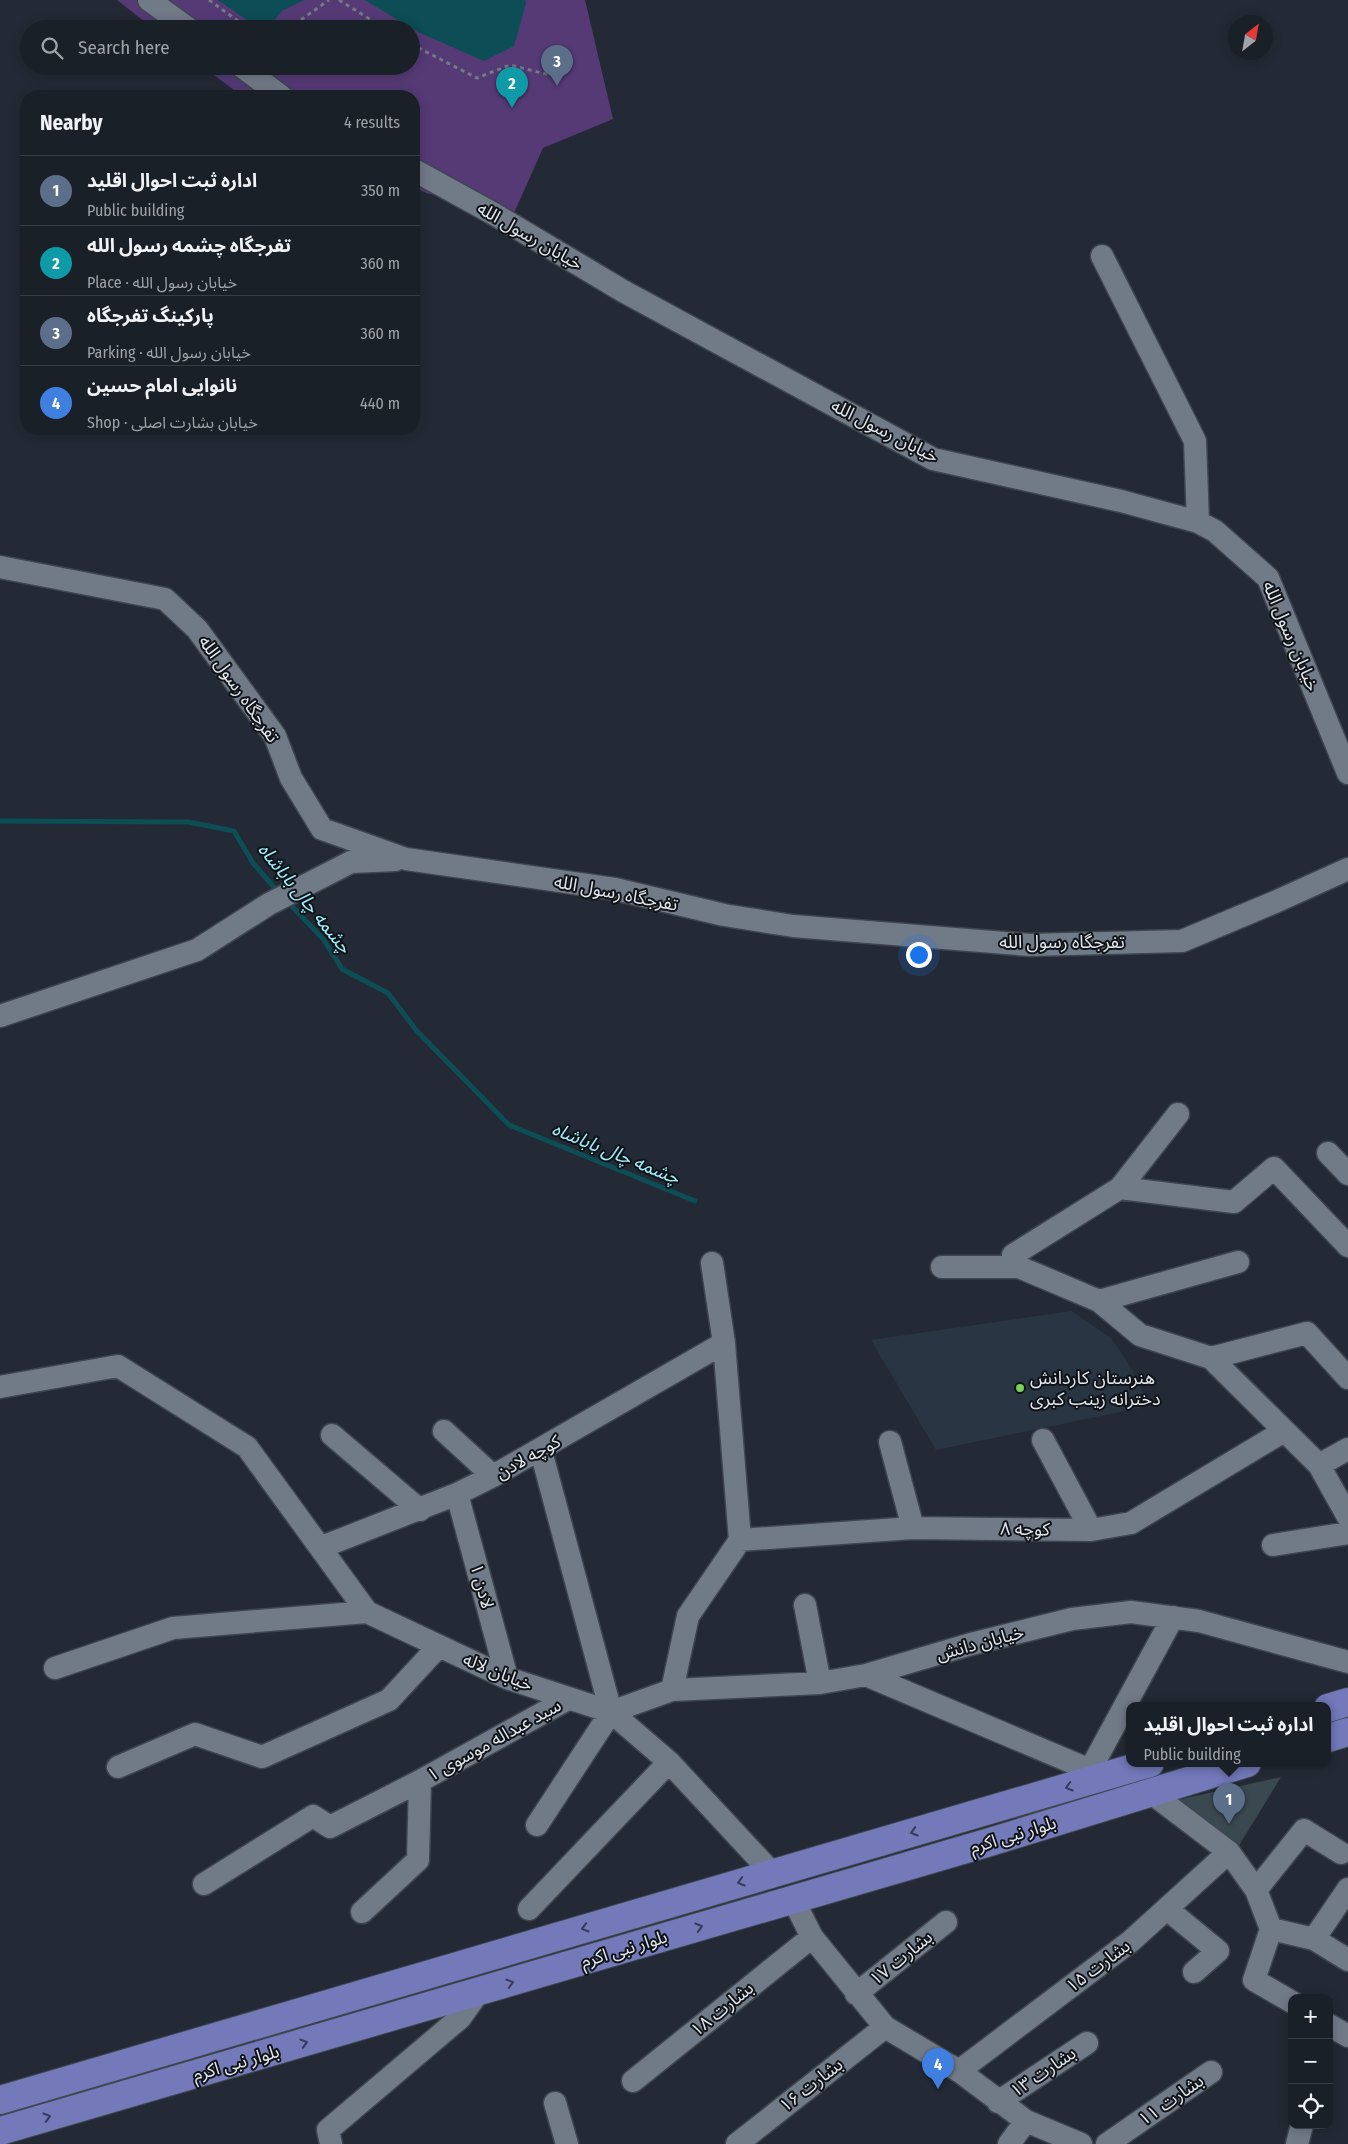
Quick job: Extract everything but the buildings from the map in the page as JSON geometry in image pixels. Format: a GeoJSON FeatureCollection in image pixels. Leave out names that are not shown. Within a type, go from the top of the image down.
{"type":"FeatureCollection","features":[{"type":"Feature","properties":{"kind":"main road"},"geometry":{"type":"LineString","coordinates":[[1331,1707],[1348,1702]]}},
{"type":"Feature","properties":{"kind":"main road"},"geometry":{"type":"LineString","coordinates":[[1331,1737],[1348,1732]]}},
{"type":"Feature","properties":{"kind":"main road","name":"بلوار نبی اکرم"},"geometry":{"type":"LineString","coordinates":[[0,2100],[980,1813],[1094,1774],[1130,1767]]}},
{"type":"Feature","properties":{"kind":"main road","name":"بلوار نبی اکرم"},"geometry":{"type":"LineString","coordinates":[[0,2131],[990,1842],[1234,1767]]}},
{"type":"Feature","properties":{"kind":"main road"},"geometry":{"type":"LineString","coordinates":[[980,1813],[990,1842]]}},
{"type":"Feature","properties":{"kind":"main road"},"geometry":{"type":"LineString","coordinates":[[77,2077],[86,2106]]}},
{"type":"Feature","properties":{"kind":"street"},"geometry":{"type":"LineString","coordinates":[[149,0],[177,20]]}},
{"type":"Feature","properties":{"kind":"street"},"geometry":{"type":"LineString","coordinates":[[253,75],[273,90]]}},
{"type":"Feature","properties":{"kind":"street","name":"خیابان رسول الله"},"geometry":{"type":"LineString","coordinates":[[420,173],[494,214],[622,291],[933,459],[1121,501],[1198,522],[1215,531],[1268,578],[1348,773]]}},
{"type":"Feature","properties":{"kind":"street"},"geometry":{"type":"LineString","coordinates":[[1102,256],[1195,442],[1198,522]]}},
{"type":"Feature","properties":{"kind":"street","name":"تفرجگاه رسول الله"},"geometry":{"type":"LineString","coordinates":[[0,567],[165,599],[197,629],[275,736],[291,778],[322,830],[406,859],[616,889],[724,915],[794,926],[1030,945],[1182,941],[1348,869]]}},
{"type":"Feature","properties":{"kind":"street"},"geometry":{"type":"LineString","coordinates":[[0,1016],[197,950],[269,904],[351,862],[406,859]]}},
{"type":"Feature","properties":{"kind":"street"},"geometry":{"type":"LineString","coordinates":[[1019,1267],[1013,1255],[1120,1188],[1178,1114]]}},
{"type":"Feature","properties":{"kind":"street"},"geometry":{"type":"LineString","coordinates":[[1328,1153],[1348,1174]]}},
{"type":"Feature","properties":{"kind":"street"},"geometry":{"type":"LineString","coordinates":[[1120,1188],[1234,1202],[1274,1168],[1348,1246]]}},
{"type":"Feature","properties":{"kind":"street"},"geometry":{"type":"LineString","coordinates":[[1099,1301],[1238,1262]]}},
{"type":"Feature","properties":{"kind":"street"},"geometry":{"type":"LineString","coordinates":[[672,1690],[688,1616],[740,1540],[724,1344],[712,1263]]}},
{"type":"Feature","properties":{"kind":"street"},"geometry":{"type":"LineString","coordinates":[[942,1267],[1019,1267],[1099,1301],[1140,1335],[1211,1358],[1319,1465],[1348,1517]]}},
{"type":"Feature","properties":{"kind":"street"},"geometry":{"type":"LineString","coordinates":[[1211,1358],[1307,1333],[1348,1378]]}},
{"type":"Feature","properties":{"kind":"street","name":"کوچه لادن"},"geometry":{"type":"LineString","coordinates":[[322,1547],[420,1510],[494,1476],[541,1451],[724,1344]]}},
{"type":"Feature","properties":{"kind":"street","name":"خیابان لاله"},"geometry":{"type":"LineString","coordinates":[[0,1387],[118,1366],[247,1448],[322,1547],[366,1612],[508,1678],[611,1712],[669,1762],[772,1873]]}},
{"type":"Feature","properties":{"kind":"street"},"geometry":{"type":"LineString","coordinates":[[444,1430],[494,1476]]}},
{"type":"Feature","properties":{"kind":"street","name":"کوچه ۸"},"geometry":{"type":"LineString","coordinates":[[740,1540],[912,1528],[1091,1530],[1131,1523],[1284,1430]]}},
{"type":"Feature","properties":{"kind":"street"},"geometry":{"type":"LineString","coordinates":[[332,1435],[420,1510]]}},
{"type":"Feature","properties":{"kind":"street"},"geometry":{"type":"LineString","coordinates":[[1043,1440],[1091,1530]]}},
{"type":"Feature","properties":{"kind":"street"},"geometry":{"type":"LineString","coordinates":[[890,1442],[912,1528]]}},
{"type":"Feature","properties":{"kind":"street"},"geometry":{"type":"LineString","coordinates":[[1319,1465],[1348,1450]]}},
{"type":"Feature","properties":{"kind":"street"},"geometry":{"type":"LineString","coordinates":[[537,1825],[611,1712],[541,1451]]}},
{"type":"Feature","properties":{"kind":"street","name":"لادن ۱"},"geometry":{"type":"LineString","coordinates":[[457,1494],[508,1678]]}},
{"type":"Feature","properties":{"kind":"street"},"geometry":{"type":"LineString","coordinates":[[1273,1545],[1348,1533]]}},
{"type":"Feature","properties":{"kind":"street"},"geometry":{"type":"LineString","coordinates":[[805,1605],[820,1682]]}},
{"type":"Feature","properties":{"kind":"street"},"geometry":{"type":"LineString","coordinates":[[55,1668],[173,1628],[366,1612]]}},
{"type":"Feature","properties":{"kind":"street","name":"خیابان دانش"},"geometry":{"type":"LineString","coordinates":[[611,1712],[672,1690],[820,1682],[866,1675],[971,1644],[1072,1619],[1131,1612],[1199,1621],[1348,1662]]}},
{"type":"Feature","properties":{"kind":"street"},"geometry":{"type":"LineString","coordinates":[[1130,1702],[1172,1617]]}},
{"type":"Feature","properties":{"kind":"street"},"geometry":{"type":"LineString","coordinates":[[118,1767],[195,1734],[262,1757],[389,1700],[438,1647]]}},
{"type":"Feature","properties":{"kind":"street"},"geometry":{"type":"LineString","coordinates":[[866,1675],[1094,1774],[1126,1710]]}},
{"type":"Feature","properties":{"kind":"street","name":"سید عبداله موسوی ۱"},"geometry":{"type":"LineString","coordinates":[[204,1884],[313,1816],[330,1827],[420,1781],[568,1699]]}},
{"type":"Feature","properties":{"kind":"street"},"geometry":{"type":"LineString","coordinates":[[529,1909],[669,1762]]}},
{"type":"Feature","properties":{"kind":"street"},"geometry":{"type":"LineString","coordinates":[[362,1912],[418,1860],[420,1781]]}},
{"type":"Feature","properties":{"kind":"street"},"geometry":{"type":"LineString","coordinates":[[1150,1792],[1229,1852],[1256,1890],[1271,1929],[1254,1980],[1288,2000]]}},
{"type":"Feature","properties":{"kind":"street"},"geometry":{"type":"LineString","coordinates":[[1256,1890],[1304,1830],[1341,1853]]}},
{"type":"Feature","properties":{"kind":"street","name":"بشارت ۱۵"},"geometry":{"type":"LineString","coordinates":[[959,2071],[1131,1941],[1229,1852]]}},
{"type":"Feature","properties":{"kind":"street"},"geometry":{"type":"LineString","coordinates":[[1314,1939],[1348,1888]]}},
{"type":"Feature","properties":{"kind":"street"},"geometry":{"type":"LineString","coordinates":[[792,1899],[812,1937],[856,1994],[885,2027],[959,2071],[998,2102],[1026,2121],[1081,2144]]}},
{"type":"Feature","properties":{"kind":"street"},"geometry":{"type":"LineString","coordinates":[[1167,1909],[1218,1952],[1194,1972]]}},
{"type":"Feature","properties":{"kind":"street","name":"بشارت ۱۷"},"geometry":{"type":"LineString","coordinates":[[856,1994],[946,1922]]}},
{"type":"Feature","properties":{"kind":"street"},"geometry":{"type":"LineString","coordinates":[[1271,1929],[1314,1939],[1348,1960]]}},
{"type":"Feature","properties":{"kind":"street","name":"بشارت ۱۸"},"geometry":{"type":"LineString","coordinates":[[633,2080],[812,1937]]}},
{"type":"Feature","properties":{"kind":"street"},"geometry":{"type":"LineString","coordinates":[[331,2144],[328,2130],[460,2018],[478,1993]]}},
{"type":"Feature","properties":{"kind":"street","name":"بشارت ۱۶"},"geometry":{"type":"LineString","coordinates":[[737,2144],[885,2027]]}},
{"type":"Feature","properties":{"kind":"street"},"geometry":{"type":"LineString","coordinates":[[1333,2027],[1348,2036]]}},
{"type":"Feature","properties":{"kind":"street","name":"بشارت ۱۳"},"geometry":{"type":"LineString","coordinates":[[998,2102],[1087,2043]]}},
{"type":"Feature","properties":{"kind":"street","name":"بشارت ۱۱"},"geometry":{"type":"LineString","coordinates":[[1107,2144],[1211,2072]]}},
{"type":"Feature","properties":{"kind":"street"},"geometry":{"type":"LineString","coordinates":[[555,2103],[567,2144]]}},
{"type":"Feature","properties":{"kind":"street"},"geometry":{"type":"LineString","coordinates":[[1008,2143],[1026,2121]]}},
{"type":"Feature","properties":{"kind":"street"},"geometry":{"type":"LineString","coordinates":[[1297,2144],[1301,2129]]}},
{"type":"Feature","properties":{"kind":"path"},"geometry":{"type":"LineString","coordinates":[[209,0],[237,20]]}},
{"type":"Feature","properties":{"kind":"path"},"geometry":{"type":"LineString","coordinates":[[301,20],[329,0]]}},
{"type":"Feature","properties":{"kind":"path"},"geometry":{"type":"LineString","coordinates":[[339,0],[371,20]]}},
{"type":"Feature","properties":{"kind":"path"},"geometry":{"type":"LineString","coordinates":[[420,49],[477,78],[510,65],[558,77]]}},
{"type":"Feature","properties":{"kind":"shaded area"},"geometry":{"type":"Polygon","coordinates":[[[117,0],[585,0],[613,119],[543,148],[514,213],[420,190],[420,90],[234,90],[214,75],[420,75],[420,20],[143,20],[117,0]]]}},
{"type":"Feature","properties":{"kind":"shaded area","name":"هنرستان کاردانش دخترانه زینب کبری"},"geometry":{"type":"Polygon","coordinates":[[[1072,1311],[1112,1339],[1132,1369],[1149,1406],[936,1450],[871,1340],[1072,1311]]]}},
{"type":"Feature","properties":{"kind":"water"},"geometry":{"type":"Polygon","coordinates":[[[218,0],[304,0],[282,11],[274,20],[247,20],[218,0]]]}},
{"type":"Feature","properties":{"kind":"water"},"geometry":{"type":"Polygon","coordinates":[[[365,0],[525,0],[526,3],[514,46],[484,61],[420,33],[420,20],[398,20],[365,0]]]}},
{"type":"Feature","properties":{"kind":"waterway","name":"چشمه چال باباشاه"},"geometry":{"type":"LineString","coordinates":[[0,821],[188,822],[234,831],[253,863],[279,893]]}},
{"type":"Feature","properties":{"kind":"waterway","name":"چشمه چال باباشاه"},"geometry":{"type":"LineString","coordinates":[[287,901],[324,940],[342,969],[388,993],[416,1030],[509,1125],[695,1201]]}},
{"type":"Feature","properties":{"kind":"place","name":"پارکینگ تفرجگاه"},"geometry":{"type":"Point","coordinates":[557,86]}},
{"type":"Feature","properties":{"kind":"place","name":"تفرجگاه چشمه رسول الله"},"geometry":{"type":"Point","coordinates":[512,108]}},
{"type":"Feature","properties":{"kind":"place","name":"هنرستان کاردانش دخترانه زینب کبری"},"geometry":{"type":"Point","coordinates":[1020,1388]}},
{"type":"Feature","properties":{"kind":"place","name":"اداره ثبت احوال اقلید"},"geometry":{"type":"Point","coordinates":[1229,1824]}},
{"type":"Feature","properties":{"kind":"place","name":"نانوایی امام حسین"},"geometry":{"type":"Point","coordinates":[938,2089]}}]}
